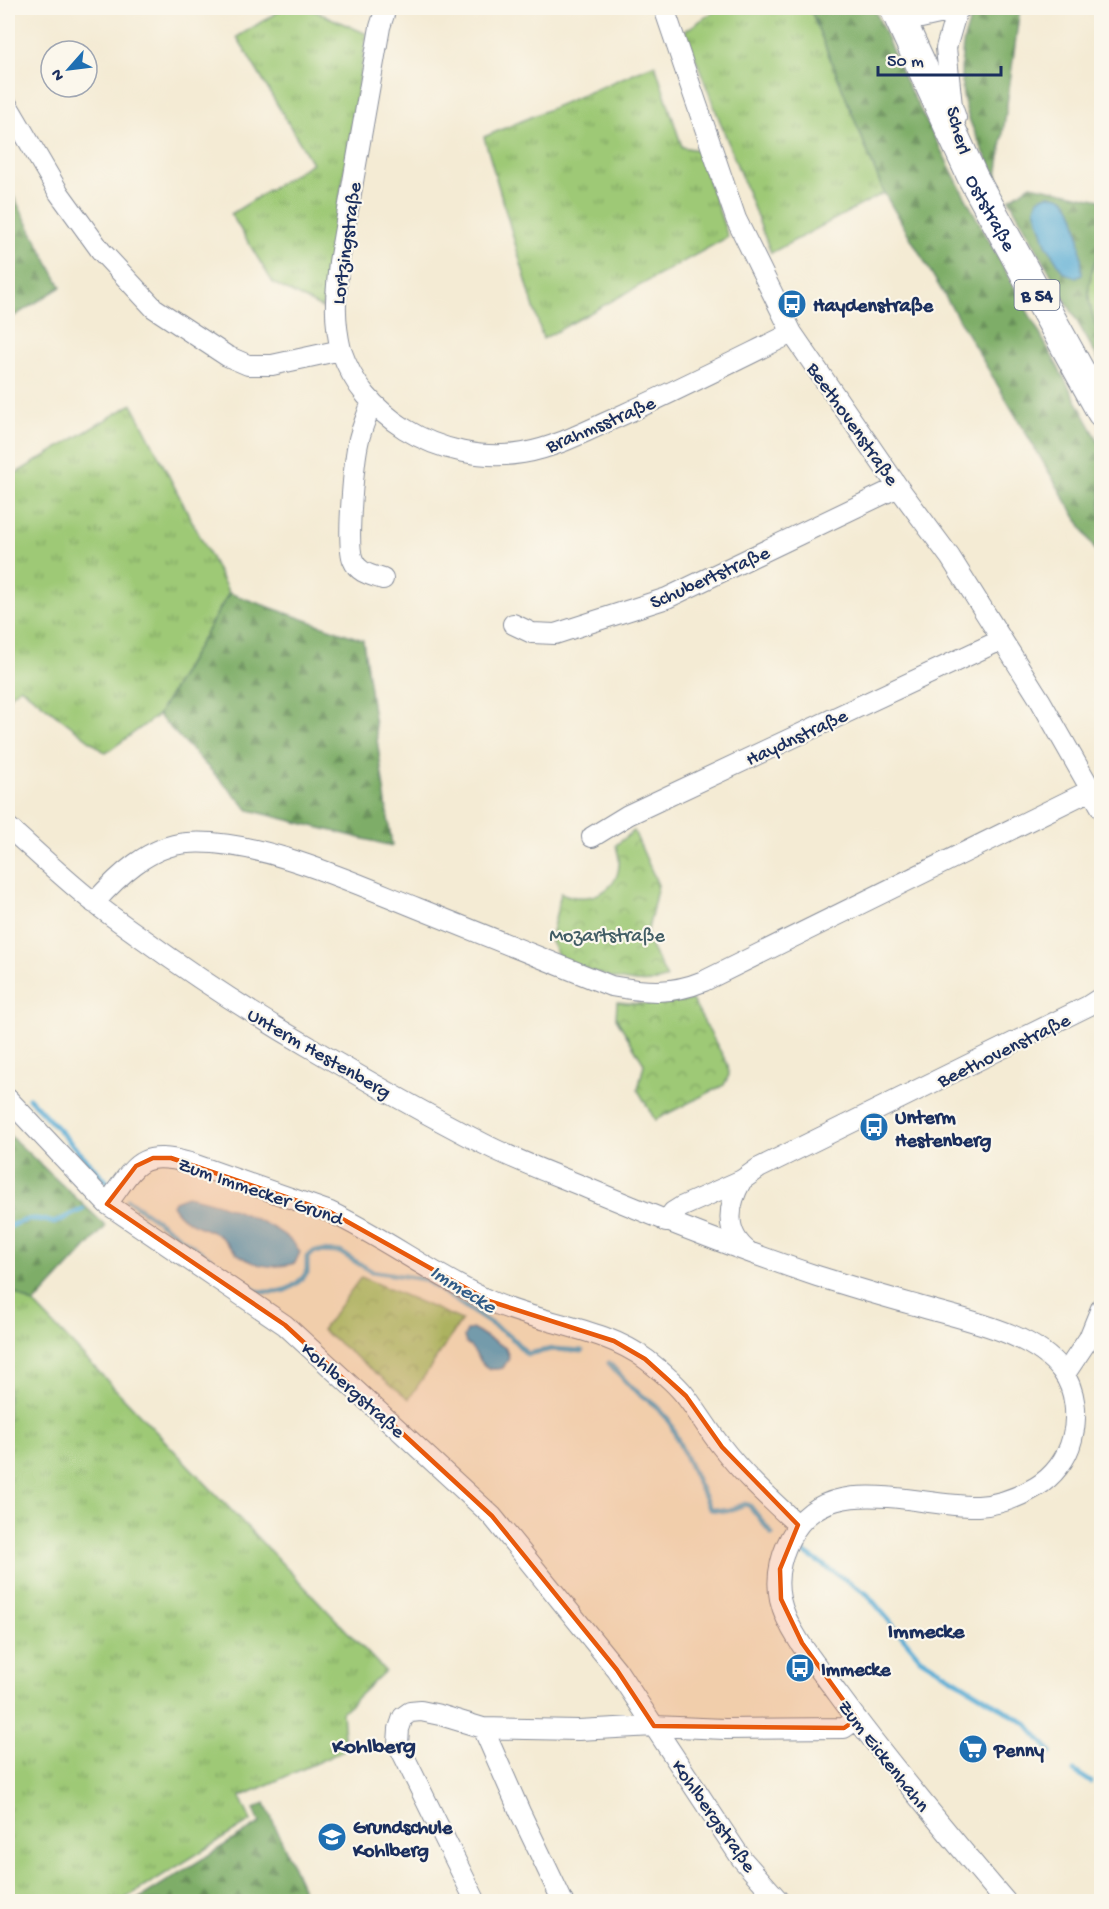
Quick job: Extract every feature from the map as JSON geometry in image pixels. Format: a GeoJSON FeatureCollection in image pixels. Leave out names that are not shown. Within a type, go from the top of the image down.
{"type":"FeatureCollection","features":[{"type":"Feature","properties":{"kind":"main road","name":"Oststraße"},"geometry":{"type":"LineString","coordinates":[[895,8],[973,178],[1101,412]]}},
{"type":"Feature","properties":{"kind":"street","name":"Lortzingstraße"},"geometry":{"type":"LineString","coordinates":[[341,350],[335,325],[339,262],[380,27],[386,8]]}},
{"type":"Feature","properties":{"kind":"street","name":"Beethovenstraße"},"geometry":{"type":"LineString","coordinates":[[664,8],[736,219],[792,333],[898,487],[950,557],[1040,700],[1101,809]]}},
{"type":"Feature","properties":{"kind":"street","name":"Scherl"},"geometry":{"type":"LineString","coordinates":[[901,8],[921,18],[959,9]]}},
{"type":"Feature","properties":{"kind":"street","name":"Scherl"},"geometry":{"type":"LineString","coordinates":[[959,9],[946,48],[952,106],[973,178]]}},
{"type":"Feature","properties":{"kind":"street"},"geometry":{"type":"LineString","coordinates":[[8,106],[59,193],[101,251],[154,308],[227,356],[248,365],[272,365],[341,350]]}},
{"type":"Feature","properties":{"kind":"street","name":"Brahmsstraße"},"geometry":{"type":"LineString","coordinates":[[341,350],[347,366],[371,404],[419,438],[449,449],[476,454],[521,454],[546,448],[583,433],[792,333]]}},
{"type":"Feature","properties":{"kind":"street"},"geometry":{"type":"LineString","coordinates":[[371,404],[359,440],[353,489],[350,550],[353,561],[362,572],[383,579]]}},
{"type":"Feature","properties":{"kind":"street","name":"Schubertstraße"},"geometry":{"type":"LineString","coordinates":[[513,624],[532,633],[555,634],[667,598],[898,487]]}},
{"type":"Feature","properties":{"kind":"street","name":"Haydnstraße"},"geometry":{"type":"LineString","coordinates":[[592,837],[628,815],[1001,640]]}},
{"type":"Feature","properties":{"kind":"street"},"geometry":{"type":"LineString","coordinates":[[94,903],[112,882],[142,858],[186,843],[225,844],[289,859],[610,986],[651,993],[676,990],[704,981],[1091,790]]}},
{"type":"Feature","properties":{"kind":"street","name":"Unterm Hestenberg"},"geometry":{"type":"LineString","coordinates":[[8,827],[94,903],[254,1015],[346,1069],[488,1146],[666,1222],[752,1255],[998,1330],[1026,1343],[1049,1357],[1065,1374],[1073,1394],[1076,1417],[1071,1444],[1060,1465]]}},
{"type":"Feature","properties":{"kind":"street","name":"Beethovenstraße"},"geometry":{"type":"LineString","coordinates":[[742,1180],[759,1168],[1078,1012],[1101,997]]}},
{"type":"Feature","properties":{"kind":"street","name":"Kohlbergstraße"},"geometry":{"type":"LineString","coordinates":[[8,1099],[107,1204],[285,1325],[492,1516],[617,1670],[741,1858],[780,1902]]}},
{"type":"Feature","properties":{"kind":"street","name":"Zum Immecker Grund"},"geometry":{"type":"LineString","coordinates":[[107,1204],[136,1166],[144,1160],[171,1158],[190,1163],[330,1212],[352,1222],[396,1250],[489,1301],[614,1341],[645,1359],[686,1396],[722,1447],[754,1484],[798,1525]]}},
{"type":"Feature","properties":{"kind":"street"},"geometry":{"type":"LineString","coordinates":[[666,1222],[673,1212],[681,1207],[742,1180]]}},
{"type":"Feature","properties":{"kind":"street"},"geometry":{"type":"LineString","coordinates":[[742,1180],[734,1193],[730,1207],[730,1222],[737,1240],[752,1255]]}},
{"type":"Feature","properties":{"kind":"street"},"geometry":{"type":"LineString","coordinates":[[1065,1374],[1089,1338],[1101,1306]]}},
{"type":"Feature","properties":{"kind":"street","name":"Zum Eickenhahn"},"geometry":{"type":"LineString","coordinates":[[1006,1902],[894,1769],[802,1643],[787,1617],[781,1599],[780,1569],[784,1549],[798,1525],[824,1506],[841,1499],[864,1496],[981,1506],[1012,1499],[1028,1491],[1045,1482],[1060,1465]]}},
{"type":"Feature","properties":{"kind":"street","name":"Kohlbergstraße"},"geometry":{"type":"LineString","coordinates":[[476,1902],[398,1744],[399,1728],[403,1717],[410,1712],[440,1714],[483,1728],[578,1730],[654,1726],[724,1729],[844,1728],[856,1719]]}},
{"type":"Feature","properties":{"kind":"street"},"geometry":{"type":"LineString","coordinates":[[483,1728],[563,1902]]}},
{"type":"Feature","properties":{"kind":"highlighted area"},"geometry":{"type":"Polygon","coordinates":[[[153,1158],[171,1158],[330,1212],[489,1301],[614,1341],[645,1359],[686,1396],[722,1447],[798,1525],[780,1569],[781,1599],[802,1643],[857,1719],[844,1728],[654,1726],[617,1670],[492,1516],[285,1325],[107,1204],[136,1166],[153,1158]]]}},
{"type":"Feature","properties":{"kind":"green space"},"geometry":{"type":"Polygon","coordinates":[[[284,8],[308,8],[367,34],[322,308],[273,283],[231,214],[312,163],[237,37],[284,8]]]}},
{"type":"Feature","properties":{"kind":"green space"},"geometry":{"type":"Polygon","coordinates":[[[719,8],[810,8],[884,193],[771,253],[685,31],[719,8]]]}},
{"type":"Feature","properties":{"kind":"green space"},"geometry":{"type":"Polygon","coordinates":[[[810,8],[874,8],[904,78],[963,193],[1101,446],[1101,560],[884,193],[810,8]]]}},
{"type":"Feature","properties":{"kind":"green space"},"geometry":{"type":"Polygon","coordinates":[[[979,8],[1020,8],[997,178],[969,120],[962,90],[964,42],[969,24],[979,8]]]}},
{"type":"Feature","properties":{"kind":"green space"},"geometry":{"type":"Polygon","coordinates":[[[655,64],[682,147],[698,150],[728,237],[543,339],[484,137],[655,64]]]}},
{"type":"Feature","properties":{"kind":"green space"},"geometry":{"type":"Polygon","coordinates":[[[1031,185],[1101,200],[1101,250],[1094,264],[1089,293],[1092,312],[1101,336],[1101,364],[1009,199],[1031,185]]]}},
{"type":"Feature","properties":{"kind":"green space"},"geometry":{"type":"Polygon","coordinates":[[[8,186],[61,287],[8,320],[8,186]]]}},
{"type":"Feature","properties":{"kind":"green space"},"geometry":{"type":"Polygon","coordinates":[[[1101,250],[1101,336],[1091,312],[1088,294],[1093,264],[1101,250]]]}},
{"type":"Feature","properties":{"kind":"green space"},"geometry":{"type":"Polygon","coordinates":[[[132,404],[229,593],[158,715],[106,753],[20,687],[8,698],[8,478],[132,404]]]}},
{"type":"Feature","properties":{"kind":"green space"},"geometry":{"type":"Polygon","coordinates":[[[229,593],[363,640],[392,846],[249,810],[158,715],[229,593]]]}},
{"type":"Feature","properties":{"kind":"green space","name":"Mozartstraße"},"geometry":{"type":"Polygon","coordinates":[[[634,831],[658,885],[647,934],[649,943],[667,978],[654,982],[613,978],[560,959],[550,940],[561,893],[589,897],[606,889],[613,883],[617,874],[619,857],[616,845],[634,831]]]}},
{"type":"Feature","properties":{"kind":"green space","name":"Mozartstraße"},"geometry":{"type":"Polygon","coordinates":[[[692,1000],[728,1065],[729,1075],[724,1085],[655,1120],[638,1090],[644,1064],[616,1018],[617,1002],[655,1004],[692,1000]]]}},
{"type":"Feature","properties":{"kind":"green space"},"geometry":{"type":"Polygon","coordinates":[[[8,1134],[106,1226],[34,1304],[8,1289],[8,1134]]]}},
{"type":"Feature","properties":{"kind":"green space"},"geometry":{"type":"Polygon","coordinates":[[[361,1277],[462,1320],[409,1399],[322,1330],[361,1277]]]}},
{"type":"Feature","properties":{"kind":"green space"},"geometry":{"type":"Polygon","coordinates":[[[8,1289],[34,1304],[385,1671],[342,1712],[345,1750],[240,1797],[251,1821],[121,1901],[29,1901],[8,1892],[8,1289]]]}},
{"type":"Feature","properties":{"kind":"green space"},"geometry":{"type":"Polygon","coordinates":[[[265,1803],[308,1901],[135,1901],[260,1823],[254,1809],[265,1803]]]}},
{"type":"Feature","properties":{"kind":"water"},"geometry":{"type":"Polygon","coordinates":[[[1047,195],[1056,195],[1067,202],[1076,221],[1082,275],[1076,278],[1063,272],[1046,244],[1035,209],[1038,199],[1047,195]]]}},
{"type":"Feature","properties":{"kind":"water"},"geometry":{"type":"Polygon","coordinates":[[[187,1196],[232,1209],[281,1233],[293,1242],[300,1252],[295,1263],[269,1266],[246,1259],[220,1236],[187,1221],[177,1212],[172,1205],[174,1201],[187,1196]]]}},
{"type":"Feature","properties":{"kind":"water"},"geometry":{"type":"Polygon","coordinates":[[[472,1329],[506,1348],[509,1358],[503,1368],[489,1368],[481,1362],[464,1337],[467,1331],[472,1329]]]}},
{"type":"Feature","properties":{"kind":"waterway"},"geometry":{"type":"LineString","coordinates":[[29,1098],[107,1182]]}},
{"type":"Feature","properties":{"kind":"waterway","name":"Immecke"},"geometry":{"type":"LineString","coordinates":[[128,1200],[256,1291],[278,1292],[290,1288],[307,1273],[307,1257],[315,1251],[340,1252],[371,1271],[423,1279],[511,1337],[527,1354],[553,1349],[582,1351]]}},
{"type":"Feature","properties":{"kind":"waterway","name":"Immecke"},"geometry":{"type":"LineString","coordinates":[[8,1227],[30,1219],[54,1223],[83,1209]]}},
{"type":"Feature","properties":{"kind":"waterway","name":"Immecke"},"geometry":{"type":"LineString","coordinates":[[609,1363],[632,1388],[656,1406],[668,1419],[710,1509],[727,1511],[745,1504],[750,1506],[772,1534]]}},
{"type":"Feature","properties":{"kind":"waterway","name":"Immecke"},"geometry":{"type":"LineString","coordinates":[[802,1551],[867,1594],[920,1658],[1027,1724],[1051,1752]]}},
{"type":"Feature","properties":{"kind":"waterway","name":"Immecke"},"geometry":{"type":"LineString","coordinates":[[1074,1771],[1091,1782]]}},
{"type":"Feature","properties":{"kind":"place","name":"Haydenstraße"},"geometry":{"type":"Point","coordinates":[792,304]}},
{"type":"Feature","properties":{"kind":"place","name":"Unterm Hestenberg"},"geometry":{"type":"Point","coordinates":[874,1127]}},
{"type":"Feature","properties":{"kind":"place","name":"Immecke"},"geometry":{"type":"Point","coordinates":[800,1668]}},
{"type":"Feature","properties":{"kind":"place","name":"Penny"},"geometry":{"type":"Point","coordinates":[973,1749]}},
{"type":"Feature","properties":{"kind":"place","name":"Grundschule Kohlberg"},"geometry":{"type":"Point","coordinates":[332,1837]}},
{"type":"Feature","properties":{"kind":"district","name":"Immecke"},"geometry":{"type":"Point","coordinates":[926,1629]}},
{"type":"Feature","properties":{"kind":"district","name":"Kohlberg"},"geometry":{"type":"Point","coordinates":[374,1744]}}]}
